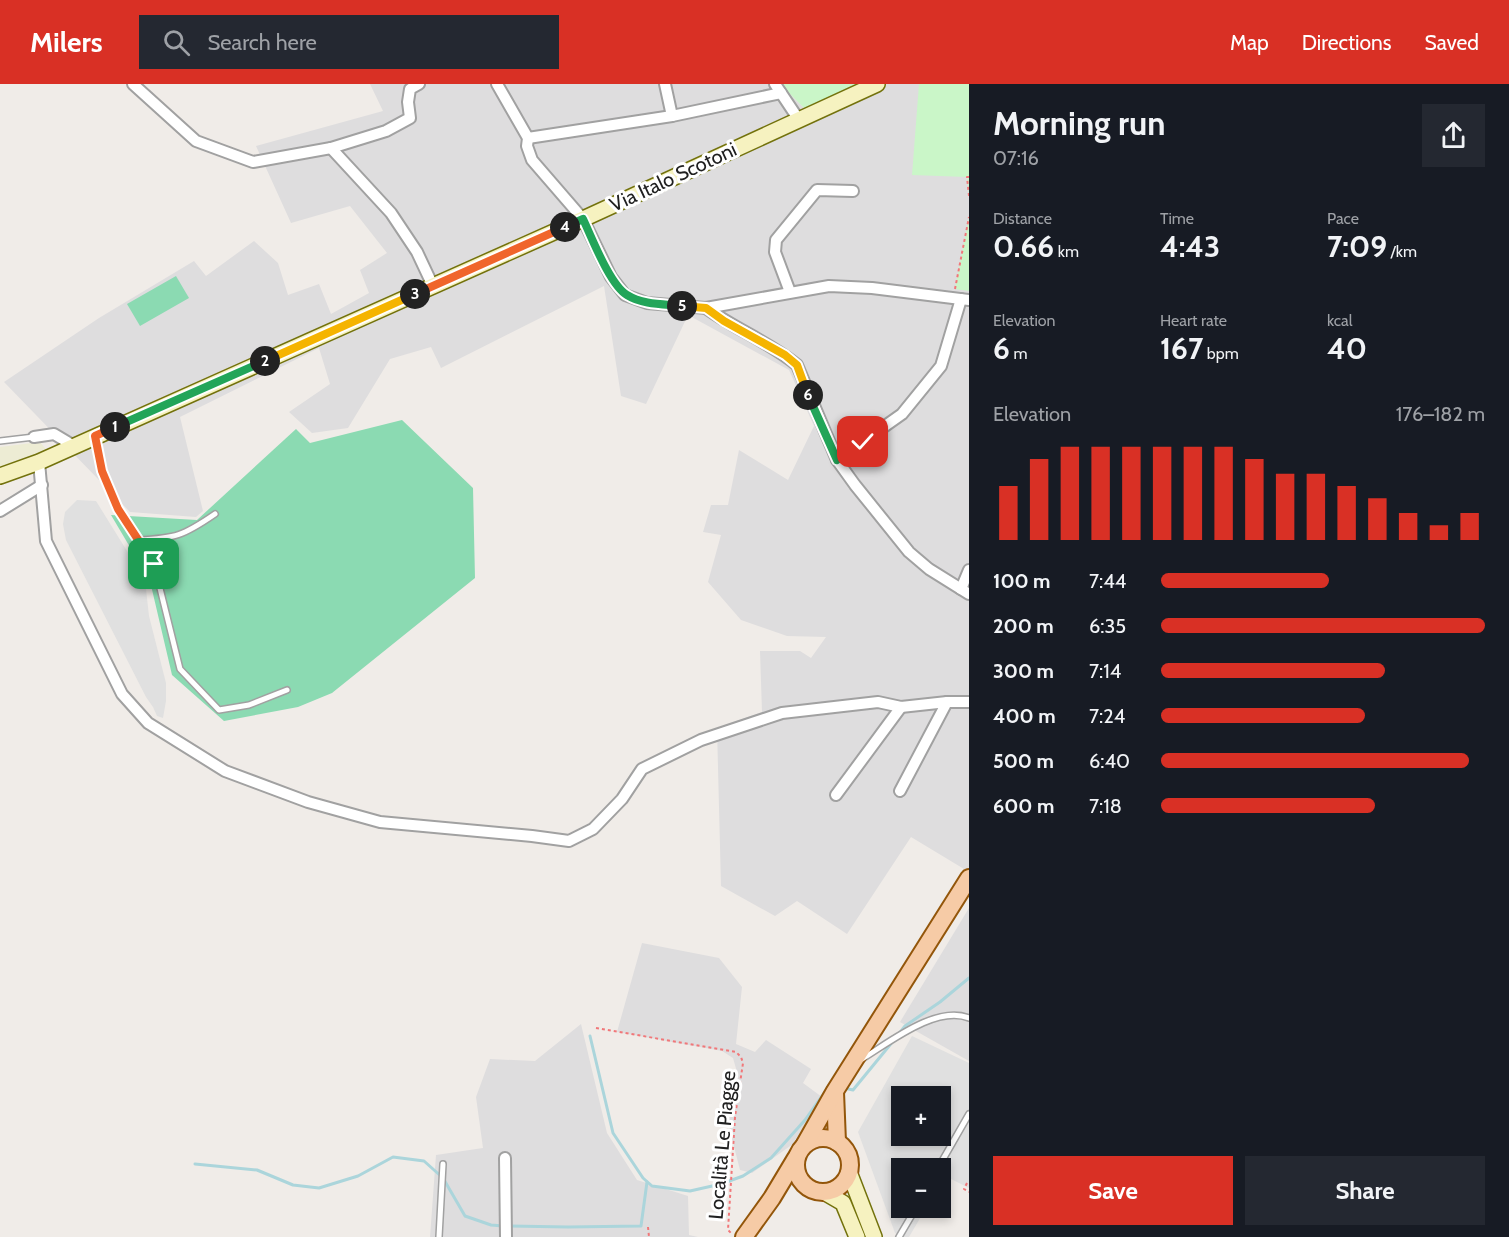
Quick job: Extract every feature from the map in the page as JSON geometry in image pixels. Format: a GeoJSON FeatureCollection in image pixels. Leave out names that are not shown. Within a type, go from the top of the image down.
{"type":"FeatureCollection","features":[{"type":"Feature","properties":{"kind":"main road"},"geometry":{"type":"LineString","coordinates":[[744,1237],[772,1198],[835,1091],[969,878]]}},
{"type":"Feature","properties":{"kind":"main road"},"geometry":{"type":"LineString","coordinates":[[772,1198],[789,1189],[816,1190],[840,1186],[849,1172],[848,1155],[837,1142],[835,1091]]}},
{"type":"Feature","properties":{"kind":"main road"},"geometry":{"type":"LineString","coordinates":[[816,1190],[797,1175],[801,1151],[821,1138],[837,1142]]}},
{"type":"Feature","properties":{"kind":"street"},"geometry":{"type":"LineString","coordinates":[[133,84],[196,141],[253,162],[331,148],[386,130],[410,118],[408,102],[410,89],[419,84]]}},
{"type":"Feature","properties":{"kind":"street"},"geometry":{"type":"LineString","coordinates":[[497,84],[528,138],[527,146],[532,160],[583,219],[611,277],[626,295],[647,303],[706,308],[828,286],[964,296],[941,366],[902,414],[837,460]]}},
{"type":"Feature","properties":{"kind":"street"},"geometry":{"type":"LineString","coordinates":[[665,84],[672,116]]}},
{"type":"Feature","properties":{"kind":"street","name":"Via Italo Scotoni"},"geometry":{"type":"LineString","coordinates":[[0,476],[39,462],[583,219],[877,84]]}},
{"type":"Feature","properties":{"kind":"street"},"geometry":{"type":"LineString","coordinates":[[528,138],[672,116],[778,89],[799,120]]}},
{"type":"Feature","properties":{"kind":"street"},"geometry":{"type":"LineString","coordinates":[[331,148],[391,213],[417,252],[433,286]]}},
{"type":"Feature","properties":{"kind":"street"},"geometry":{"type":"LineString","coordinates":[[790,292],[775,252],[776,240],[817,190],[853,191]]}},
{"type":"Feature","properties":{"kind":"street"},"geometry":{"type":"LineString","coordinates":[[706,308],[724,321],[785,355],[797,365],[837,460],[909,552],[929,569],[965,592],[969,570]]}},
{"type":"Feature","properties":{"kind":"street"},"geometry":{"type":"LineString","coordinates":[[34,437],[54,434],[74,446]]}},
{"type":"Feature","properties":{"kind":"street"},"geometry":{"type":"LineString","coordinates":[[39,462],[46,541],[122,694],[148,723],[225,771],[308,802],[380,822],[569,841],[593,830],[622,799],[642,769],[701,740],[782,713],[878,702],[901,708],[947,702],[969,702]]}},
{"type":"Feature","properties":{"kind":"street"},"geometry":{"type":"LineString","coordinates":[[0,511],[42,485]]}},
{"type":"Feature","properties":{"kind":"street"},"geometry":{"type":"LineString","coordinates":[[900,791],[947,702]]}},
{"type":"Feature","properties":{"kind":"street"},"geometry":{"type":"LineString","coordinates":[[836,795],[901,708]]}},
{"type":"Feature","properties":{"kind":"street"},"geometry":{"type":"LineString","coordinates":[[505,1158],[506,1237]]}},
{"type":"Feature","properties":{"kind":"street"},"geometry":{"type":"LineString","coordinates":[[849,1172],[874,1237]]}},
{"type":"Feature","properties":{"kind":"street"},"geometry":{"type":"LineString","coordinates":[[816,1190],[843,1203],[857,1237]]}},
{"type":"Feature","properties":{"kind":"lane"},"geometry":{"type":"LineString","coordinates":[[95,436],[102,471],[118,509],[154,564],[180,669],[219,710],[249,705],[287,690]]}},
{"type":"Feature","properties":{"kind":"lane"},"geometry":{"type":"LineString","coordinates":[[0,441],[34,437]]}},
{"type":"Feature","properties":{"kind":"lane"},"geometry":{"type":"LineString","coordinates":[[138,540],[168,538],[190,532],[215,514]]}},
{"type":"Feature","properties":{"kind":"lane"},"geometry":{"type":"LineString","coordinates":[[851,1066],[928,1020],[955,1015],[969,1018]]}},
{"type":"Feature","properties":{"kind":"lane"},"geometry":{"type":"LineString","coordinates":[[944,1158],[969,1114]]}},
{"type":"Feature","properties":{"kind":"lane"},"geometry":{"type":"LineString","coordinates":[[439,1237],[443,1164]]}},
{"type":"Feature","properties":{"kind":"lane"},"geometry":{"type":"LineString","coordinates":[[899,1237],[910,1218]]}},
{"type":"Feature","properties":{"kind":"path"},"geometry":{"type":"LineString","coordinates":[[969,177],[967,177],[969,196]]}},
{"type":"Feature","properties":{"kind":"path"},"geometry":{"type":"LineString","coordinates":[[964,296],[955,289],[969,217]]}},
{"type":"Feature","properties":{"kind":"path","name":"Località Le Piagge"},"geometry":{"type":"LineString","coordinates":[[596,1028],[736,1052],[741,1057],[743,1063],[735,1117],[728,1230],[735,1237]]}},
{"type":"Feature","properties":{"kind":"path"},"geometry":{"type":"LineString","coordinates":[[967,1183],[964,1189],[969,1192]]}},
{"type":"Feature","properties":{"kind":"path"},"geometry":{"type":"LineString","coordinates":[[648,1227],[649,1237]]}},
{"type":"Feature","properties":{"kind":"shaded area"},"geometry":{"type":"Polygon","coordinates":[[[370,84],[780,84],[805,109],[857,84],[969,84],[969,872],[911,837],[847,934],[797,901],[775,916],[721,886],[717,728],[762,712],[760,651],[800,651],[811,658],[826,637],[787,636],[741,620],[708,582],[721,535],[703,532],[711,505],[728,505],[739,450],[788,480],[814,426],[789,370],[688,315],[646,404],[621,396],[604,286],[441,368],[431,347],[390,359],[348,428],[312,433],[289,412],[330,384],[319,348],[180,417],[203,511],[196,517],[130,512],[4,382],[99,318],[194,261],[206,276],[254,241],[278,263],[288,295],[319,284],[331,314],[369,293],[360,270],[387,253],[350,206],[291,223],[256,146],[383,111],[370,84]]]}},
{"type":"Feature","properties":{"kind":"shaded area"},"geometry":{"type":"Polygon","coordinates":[[[77,500],[96,501],[145,580],[149,616],[166,683],[163,718],[157,716],[146,697],[66,540],[63,524],[65,512],[77,500]]]}},
{"type":"Feature","properties":{"kind":"shaded area"},"geometry":{"type":"Polygon","coordinates":[[[969,908],[969,1061],[900,1022],[969,908]]]}},
{"type":"Feature","properties":{"kind":"shaded area"},"geometry":{"type":"Polygon","coordinates":[[[642,943],[719,958],[742,987],[736,1044],[755,1052],[766,1040],[811,1069],[803,1083],[822,1097],[793,1144],[752,1173],[740,1170],[728,1123],[737,1072],[733,1058],[722,1051],[617,1032],[642,943]]]}},
{"type":"Feature","properties":{"kind":"shaded area"},"geometry":{"type":"Polygon","coordinates":[[[581,1024],[607,1133],[637,1180],[688,1196],[689,1235],[698,1237],[430,1237],[436,1155],[483,1148],[476,1097],[490,1059],[535,1061],[581,1024]]]}},
{"type":"Feature","properties":{"kind":"shaded area"},"geometry":{"type":"Polygon","coordinates":[[[912,1036],[969,1063],[969,1188],[951,1179],[951,1158],[891,1158],[891,1218],[920,1218],[909,1237],[895,1233],[858,1132],[912,1036]]]}},
{"type":"Feature","properties":{"kind":"green space"},"geometry":{"type":"Polygon","coordinates":[[[780,84],[857,84],[805,109],[780,84]]]}},
{"type":"Feature","properties":{"kind":"green space"},"geometry":{"type":"Polygon","coordinates":[[[919,84],[969,84],[969,196],[967,177],[912,175],[919,84]]]}},
{"type":"Feature","properties":{"kind":"green space"},"geometry":{"type":"Polygon","coordinates":[[[969,217],[969,291],[955,289],[969,217]]]}},
{"type":"Feature","properties":{"kind":"green space"},"geometry":{"type":"Polygon","coordinates":[[[176,276],[189,298],[140,326],[127,304],[176,276]]]}},
{"type":"Feature","properties":{"kind":"green space"},"geometry":{"type":"Polygon","coordinates":[[[402,420],[473,488],[475,578],[332,693],[298,707],[224,721],[172,675],[150,581],[111,515],[197,520],[296,429],[310,443],[402,420]]]}},
{"type":"Feature","properties":{"kind":"green space"},"geometry":{"type":"Polygon","coordinates":[[[40,442],[48,452],[0,470],[0,447],[40,442]]]}},
{"type":"Feature","properties":{"kind":"waterway"},"geometry":{"type":"LineString","coordinates":[[898,1035],[905,1026],[969,978]]}},
{"type":"Feature","properties":{"kind":"waterway"},"geometry":{"type":"LineString","coordinates":[[590,1036],[613,1133],[643,1178],[652,1186],[690,1191],[743,1176],[771,1158],[805,1120],[829,1086]]}},
{"type":"Feature","properties":{"kind":"waterway"},"geometry":{"type":"LineString","coordinates":[[844,1088],[853,1090],[894,1040]]}},
{"type":"Feature","properties":{"kind":"waterway"},"geometry":{"type":"LineString","coordinates":[[195,1164],[257,1170],[293,1185],[319,1188],[358,1176],[393,1157],[424,1161],[443,1178],[465,1216],[491,1225],[503,1226]]}},
{"type":"Feature","properties":{"kind":"waterway"},"geometry":{"type":"LineString","coordinates":[[510,1226],[641,1226],[647,1182]]}},
{"type":"Feature","properties":{"kind":"route"},"geometry":{"type":"LineString","coordinates":[[154,564],[118,509],[102,471],[95,436],[583,219],[611,277],[626,295],[647,303],[706,308],[724,321],[785,355],[797,365],[803,385],[837,460],[863,442]]}}]}
